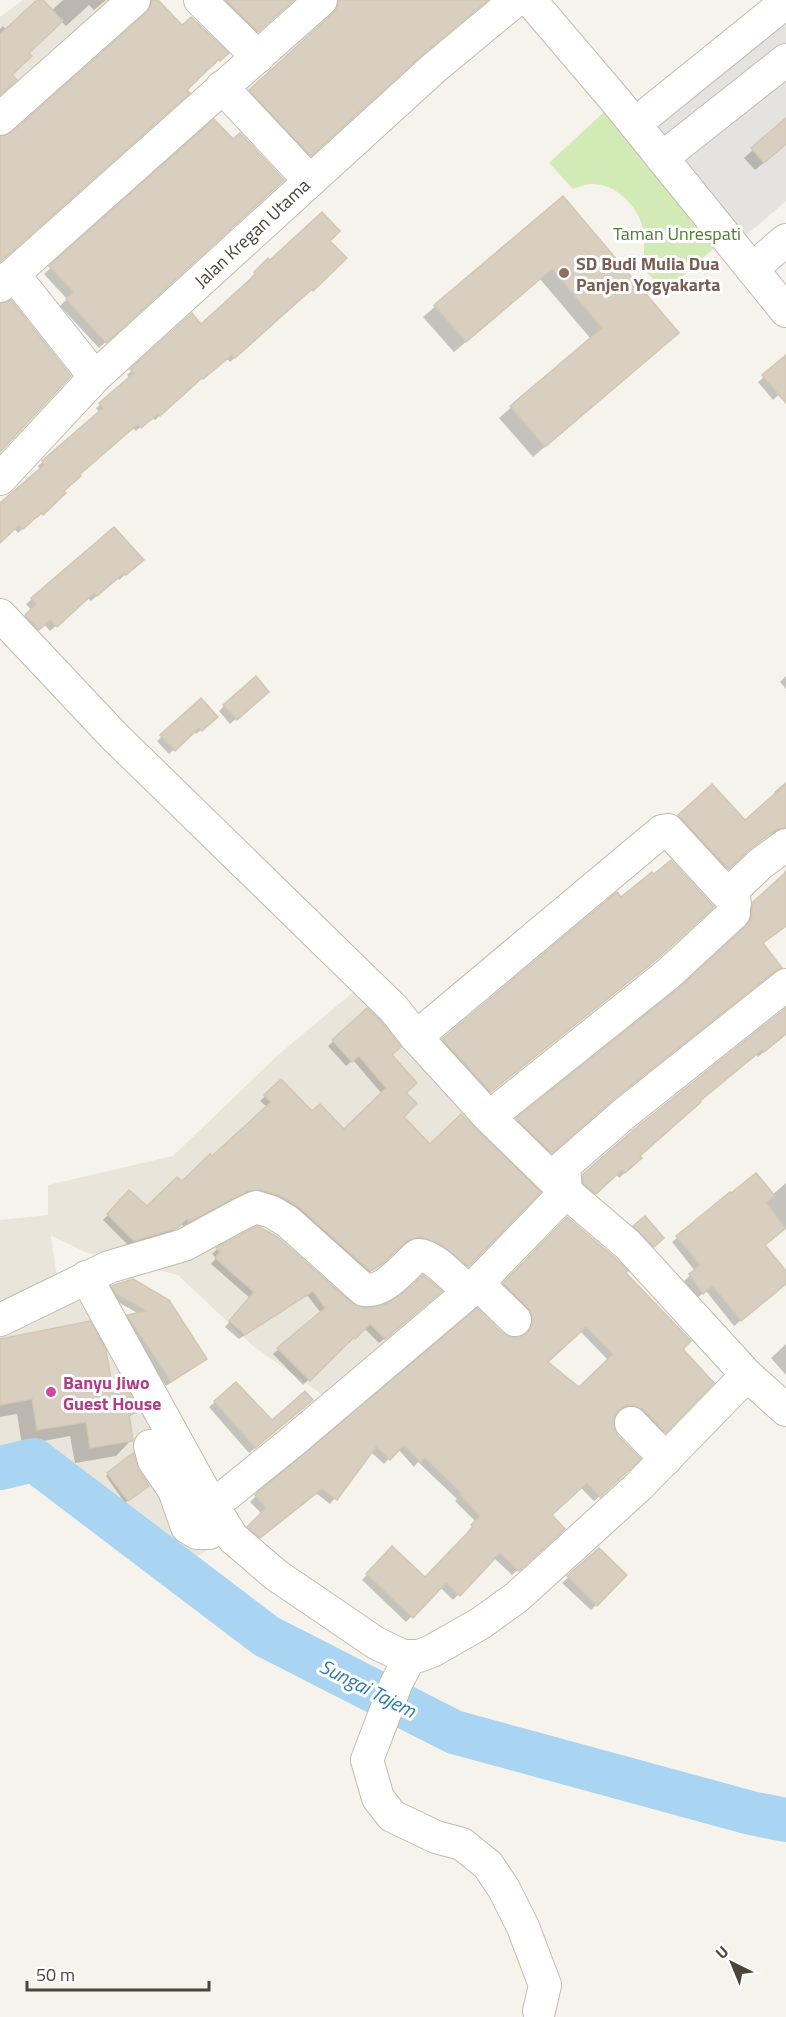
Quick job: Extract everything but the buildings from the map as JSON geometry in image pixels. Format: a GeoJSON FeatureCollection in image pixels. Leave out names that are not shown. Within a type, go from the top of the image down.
{"type":"FeatureCollection","features":[{"type":"Feature","properties":{"kind":"street"},"geometry":{"type":"LineString","coordinates":[[0,119],[134,0]]}},
{"type":"Feature","properties":{"kind":"street"},"geometry":{"type":"LineString","coordinates":[[200,0],[258,57]]}},
{"type":"Feature","properties":{"kind":"street"},"geometry":{"type":"LineString","coordinates":[[95,377],[7,281],[321,0]]}},
{"type":"Feature","properties":{"kind":"street","name":"Jalan Kregan Utama"},"geometry":{"type":"LineString","coordinates":[[0,479],[95,377],[434,68],[516,0]]}},
{"type":"Feature","properties":{"kind":"street"},"geometry":{"type":"LineString","coordinates":[[530,0],[635,124],[786,310]]}},
{"type":"Feature","properties":{"kind":"street"},"geometry":{"type":"LineString","coordinates":[[635,124],[786,2]]}},
{"type":"Feature","properties":{"kind":"street"},"geometry":{"type":"LineString","coordinates":[[662,158],[786,60]]}},
{"type":"Feature","properties":{"kind":"street"},"geometry":{"type":"LineString","coordinates":[[222,87],[309,180]]}},
{"type":"Feature","properties":{"kind":"street"},"geometry":{"type":"LineString","coordinates":[[752,269],[786,240]]}},
{"type":"Feature","properties":{"kind":"street"},"geometry":{"type":"LineString","coordinates":[[0,615],[114,736],[394,1009],[416,1037],[489,1117],[566,1192],[628,1245],[747,1375],[786,1410]]}},
{"type":"Feature","properties":{"kind":"street"},"geometry":{"type":"LineString","coordinates":[[416,1037],[662,831],[668,830],[735,903]]}},
{"type":"Feature","properties":{"kind":"street"},"geometry":{"type":"LineString","coordinates":[[489,1117],[668,974],[734,913],[734,889],[760,864],[786,845]]}},
{"type":"Feature","properties":{"kind":"street"},"geometry":{"type":"LineString","coordinates":[[150,1446],[154,1461],[174,1490],[187,1527],[197,1533],[209,1533],[216,1512],[225,1496],[473,1287],[566,1192],[564,1166],[625,1113],[786,985]]}},
{"type":"Feature","properties":{"kind":"street"},"geometry":{"type":"LineString","coordinates":[[0,1320],[109,1267],[184,1245],[256,1207],[272,1212],[287,1221],[364,1290],[373,1291],[382,1287],[413,1259],[422,1254],[473,1287],[515,1320]]}},
{"type":"Feature","properties":{"kind":"street"},"geometry":{"type":"LineString","coordinates":[[86,1277],[216,1512],[233,1538],[276,1575],[376,1643],[390,1651],[410,1656],[419,1656],[432,1651],[481,1623],[517,1597],[666,1459],[747,1375]]}},
{"type":"Feature","properties":{"kind":"street"},"geometry":{"type":"LineString","coordinates":[[631,1423],[666,1459]]}},
{"type":"Feature","properties":{"kind":"street"},"geometry":{"type":"LineString","coordinates":[[410,1656],[396,1684],[367,1760],[378,1798],[392,1816],[436,1837],[462,1844],[488,1865],[504,1888],[523,1927],[545,1985],[538,2015]]}},
{"type":"Feature","properties":{"kind":"shaded area"},"geometry":{"type":"Polygon","coordinates":[[[23,0],[133,0],[0,116],[0,17],[23,0]]]}},
{"type":"Feature","properties":{"kind":"shaded area"},"geometry":{"type":"Polygon","coordinates":[[[786,0],[786,201],[734,246],[635,124],[786,0]]]}},
{"type":"Feature","properties":{"kind":"shaded area"},"geometry":{"type":"Polygon","coordinates":[[[364,983],[561,1191],[330,1400],[253,1346],[178,1275],[87,1253],[52,1236],[50,1228],[56,1272],[71,1297],[94,1310],[223,1540],[177,1569],[92,1478],[30,1449],[0,1455],[0,1220],[48,1215],[48,1185],[173,1156],[278,1055],[364,983]]]}},
{"type":"Feature","properties":{"kind":"green space","name":"Taman Unrespati"},"geometry":{"type":"Polygon","coordinates":[[[616,101],[726,237],[665,292],[643,268],[643,229],[639,217],[626,199],[599,184],[589,184],[573,189],[549,163],[616,101]]]}},
{"type":"Feature","properties":{"kind":"waterway","name":"Sungai Tajem"},"geometry":{"type":"LineString","coordinates":[[0,1468],[34,1460],[266,1636],[454,1732],[751,1813],[786,1820]]}},
{"type":"Feature","properties":{"kind":"place","name":"SD Budi Mulia Dua Panjen Yogyakarta"},"geometry":{"type":"Point","coordinates":[564,273]}},
{"type":"Feature","properties":{"kind":"place","name":"Banyu Jiwo Guest House"},"geometry":{"type":"Point","coordinates":[51,1392]}}]}
